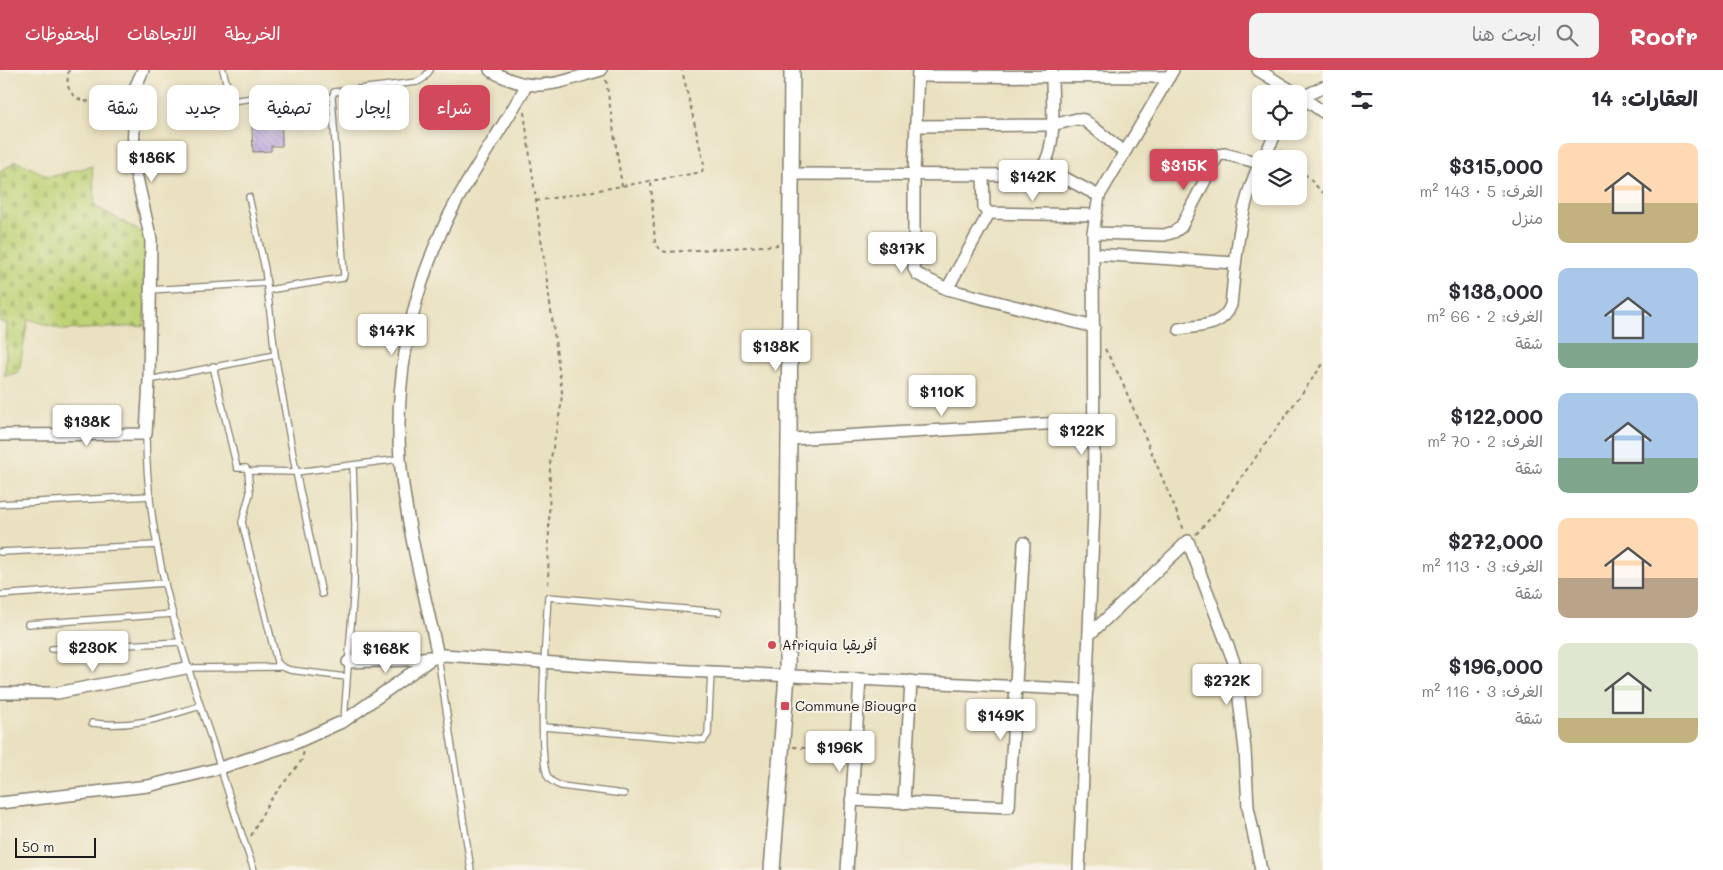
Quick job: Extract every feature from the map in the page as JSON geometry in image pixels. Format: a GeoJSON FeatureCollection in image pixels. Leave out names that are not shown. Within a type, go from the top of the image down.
{"type":"FeatureCollection","features":[{"type":"Feature","properties":{"kind":"main road"},"geometry":{"type":"LineString","coordinates":[[772,870],[783,747],[787,675],[791,438],[792,70]]}},
{"type":"Feature","properties":{"kind":"street"},"geometry":{"type":"LineString","coordinates":[[136,85],[144,70]]}},
{"type":"Feature","properties":{"kind":"street"},"geometry":{"type":"LineString","coordinates":[[490,70],[524,90],[603,75]]}},
{"type":"Feature","properties":{"kind":"street"},"geometry":{"type":"LineString","coordinates":[[1258,70],[1281,85]]}},
{"type":"Feature","properties":{"kind":"street"},"geometry":{"type":"LineString","coordinates":[[1094,327],[947,289],[920,277],[914,269],[914,174],[918,73],[1171,74]]}},
{"type":"Feature","properties":{"kind":"street"},"geometry":{"type":"LineString","coordinates":[[791,174],[1022,175],[1037,171],[1047,161],[1052,142],[1052,73]]}},
{"type":"Feature","properties":{"kind":"street"},"geometry":{"type":"LineString","coordinates":[[1079,870],[1089,635],[1095,421],[1095,215],[1099,196],[1171,74]]}},
{"type":"Feature","properties":{"kind":"street"},"geometry":{"type":"LineString","coordinates":[[1307,94],[1323,87]]}},
{"type":"Feature","properties":{"kind":"street"},"geometry":{"type":"LineString","coordinates":[[438,656],[407,506],[400,459],[399,408],[404,362],[412,320],[424,274],[453,208],[524,90]]}},
{"type":"Feature","properties":{"kind":"street"},"geometry":{"type":"LineString","coordinates":[[1307,102],[1323,112]]}},
{"type":"Feature","properties":{"kind":"street"},"geometry":{"type":"LineString","coordinates":[[916,126],[1052,125],[1077,119],[1084,120],[1124,152]]}},
{"type":"Feature","properties":{"kind":"street"},"geometry":{"type":"LineString","coordinates":[[0,435],[146,434],[152,240],[133,160],[134,130]]}},
{"type":"Feature","properties":{"kind":"street"},"geometry":{"type":"LineString","coordinates":[[1094,233],[1164,235],[1174,232],[1180,227],[1218,155],[1225,154],[1252,159]]}},
{"type":"Feature","properties":{"kind":"street"},"geometry":{"type":"LineString","coordinates":[[1042,166],[1099,196]]}},
{"type":"Feature","properties":{"kind":"street"},"geometry":{"type":"LineString","coordinates":[[983,175],[984,208],[989,213],[1095,215]]}},
{"type":"Feature","properties":{"kind":"street"},"geometry":{"type":"LineString","coordinates":[[1179,329],[1219,322],[1227,314],[1231,305],[1235,263],[1248,194],[1252,184]]}},
{"type":"Feature","properties":{"kind":"street"},"geometry":{"type":"LineString","coordinates":[[947,289],[989,213]]}},
{"type":"Feature","properties":{"kind":"street"},"geometry":{"type":"LineString","coordinates":[[1094,254],[1235,263]]}},
{"type":"Feature","properties":{"kind":"street"},"geometry":{"type":"LineString","coordinates":[[791,438],[1095,421]]}},
{"type":"Feature","properties":{"kind":"street"},"geometry":{"type":"LineString","coordinates":[[1089,635],[1188,541],[1235,665],[1244,740],[1248,807],[1261,870]]}},
{"type":"Feature","properties":{"kind":"street"},"geometry":{"type":"LineString","coordinates":[[851,800],[1009,807],[1024,543]]}},
{"type":"Feature","properties":{"kind":"street"},"geometry":{"type":"LineString","coordinates":[[0,802],[121,791],[220,768],[306,739],[344,721],[438,656]]}},
{"type":"Feature","properties":{"kind":"street"},"geometry":{"type":"LineString","coordinates":[[348,662],[406,660],[438,656],[711,672],[1087,690]]}},
{"type":"Feature","properties":{"kind":"street"},"geometry":{"type":"LineString","coordinates":[[0,693],[57,693],[186,668]]}},
{"type":"Feature","properties":{"kind":"street"},"geometry":{"type":"LineString","coordinates":[[847,870],[860,679]]}},
{"type":"Feature","properties":{"kind":"street"},"geometry":{"type":"LineString","coordinates":[[904,803],[911,681]]}},
{"type":"Feature","properties":{"kind":"lane"},"geometry":{"type":"LineString","coordinates":[[223,70],[231,101],[249,99]]}},
{"type":"Feature","properties":{"kind":"lane"},"geometry":{"type":"LineString","coordinates":[[149,290],[267,287],[343,278],[332,97],[334,92],[417,82],[424,78],[430,70]]}},
{"type":"Feature","properties":{"kind":"lane"},"geometry":{"type":"LineString","coordinates":[[249,197],[267,287],[275,355],[296,472],[322,594]]}},
{"type":"Feature","properties":{"kind":"lane"},"geometry":{"type":"LineString","coordinates":[[149,380],[275,355]]}},
{"type":"Feature","properties":{"kind":"lane"},"geometry":{"type":"LineString","coordinates":[[213,366],[236,465],[248,471],[296,472],[400,459]]}},
{"type":"Feature","properties":{"kind":"lane"},"geometry":{"type":"LineString","coordinates":[[146,434],[150,496],[157,545],[186,668],[254,870]]}},
{"type":"Feature","properties":{"kind":"lane"},"geometry":{"type":"LineString","coordinates":[[344,721],[355,556],[353,466]]}},
{"type":"Feature","properties":{"kind":"lane"},"geometry":{"type":"LineString","coordinates":[[248,471],[250,493],[243,517],[243,527],[277,662],[282,667]]}},
{"type":"Feature","properties":{"kind":"lane"},"geometry":{"type":"LineString","coordinates":[[0,504],[150,496]]}},
{"type":"Feature","properties":{"kind":"lane"},"geometry":{"type":"LineString","coordinates":[[0,552],[157,545]]}},
{"type":"Feature","properties":{"kind":"lane"},"geometry":{"type":"LineString","coordinates":[[0,596],[166,583]]}},
{"type":"Feature","properties":{"kind":"lane"},"geometry":{"type":"LineString","coordinates":[[624,794],[560,786],[553,783],[545,769],[545,662],[548,597],[719,612]]}},
{"type":"Feature","properties":{"kind":"lane"},"geometry":{"type":"LineString","coordinates":[[28,624],[173,614]]}},
{"type":"Feature","properties":{"kind":"lane"},"geometry":{"type":"LineString","coordinates":[[52,649],[180,642]]}},
{"type":"Feature","properties":{"kind":"lane"},"geometry":{"type":"LineString","coordinates":[[438,656],[471,870]]}},
{"type":"Feature","properties":{"kind":"lane"},"geometry":{"type":"LineString","coordinates":[[186,668],[282,667],[290,670],[346,677]]}},
{"type":"Feature","properties":{"kind":"lane"},"geometry":{"type":"LineString","coordinates":[[544,727],[704,740],[708,734],[711,672]]}},
{"type":"Feature","properties":{"kind":"lane"},"geometry":{"type":"LineString","coordinates":[[92,723],[154,721],[200,706]]}},
{"type":"Feature","properties":{"kind":"path"},"geometry":{"type":"LineString","coordinates":[[69,70],[68,86],[76,97],[89,102]]}},
{"type":"Feature","properties":{"kind":"path"},"geometry":{"type":"LineString","coordinates":[[536,201],[700,174],[704,168],[682,70]]}},
{"type":"Feature","properties":{"kind":"path"},"geometry":{"type":"LineString","coordinates":[[603,75],[622,186]]}},
{"type":"Feature","properties":{"kind":"path"},"geometry":{"type":"LineString","coordinates":[[524,90],[536,201],[562,399],[550,463],[548,597]]}},
{"type":"Feature","properties":{"kind":"path"},"geometry":{"type":"LineString","coordinates":[[1307,176],[1323,193]]}},
{"type":"Feature","properties":{"kind":"path"},"geometry":{"type":"LineString","coordinates":[[651,182],[655,244],[662,251],[791,244]]}},
{"type":"Feature","properties":{"kind":"path"},"geometry":{"type":"LineString","coordinates":[[1094,327],[1120,377],[1188,541],[1217,511],[1323,364]]}},
{"type":"Feature","properties":{"kind":"path"},"geometry":{"type":"LineString","coordinates":[[247,850],[254,828],[268,803],[302,760],[306,739]]}},
{"type":"Feature","properties":{"kind":"path"},"geometry":{"type":"LineString","coordinates":[[783,747],[855,752]]}},
{"type":"Feature","properties":{"kind":"green space"},"geometry":{"type":"Polygon","coordinates":[[[16,161],[50,177],[92,166],[95,206],[150,237],[144,326],[64,330],[28,319],[19,372],[5,376],[7,323],[0,322],[0,172],[16,161]]]}},
{"type":"Feature","properties":{"kind":"building"},"geometry":{"type":"Polygon","coordinates":[[[252,130],[282,130],[282,146],[271,146],[271,151],[253,152],[252,130]]]}},
{"type":"Feature","properties":{"kind":"place","name":"Afriquia أفريقيا"},"geometry":{"type":"Point","coordinates":[772,645]}},
{"type":"Feature","properties":{"kind":"place","name":"Commune Biougra"},"geometry":{"type":"Point","coordinates":[785,706]}}]}
